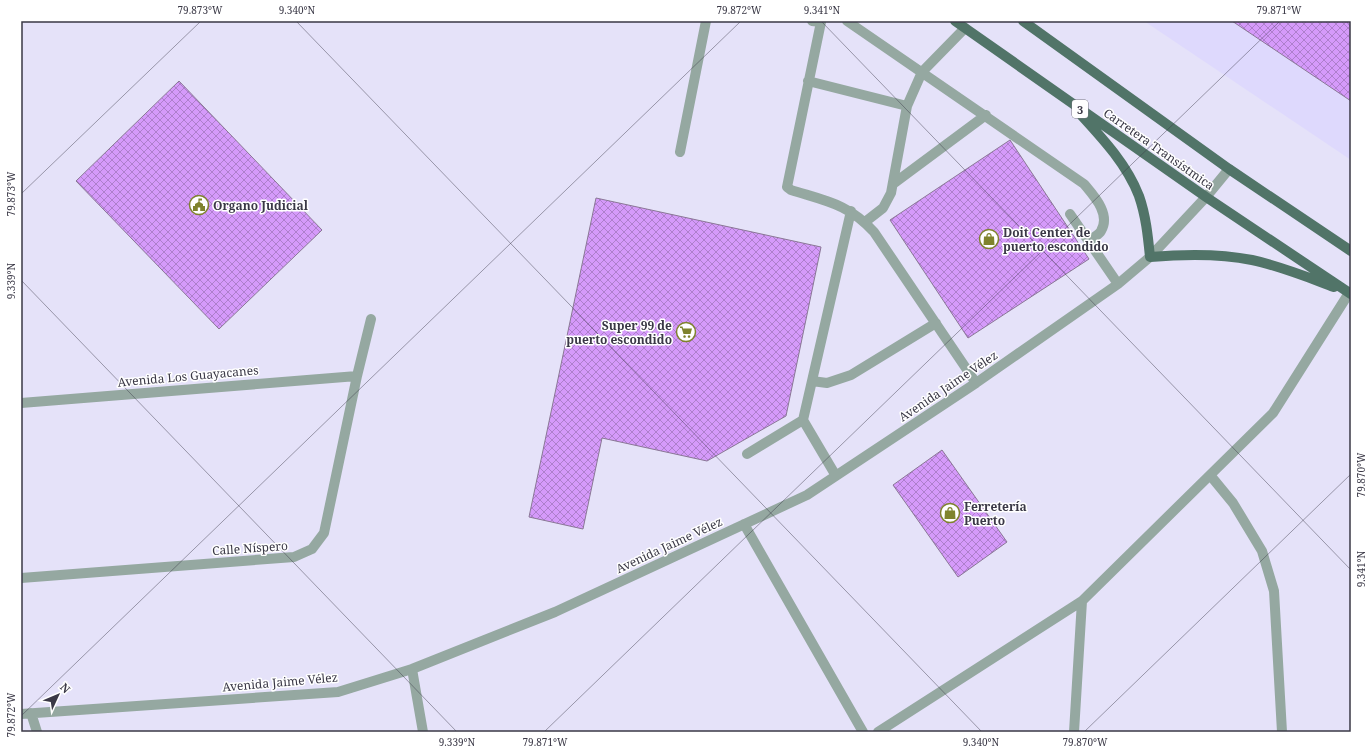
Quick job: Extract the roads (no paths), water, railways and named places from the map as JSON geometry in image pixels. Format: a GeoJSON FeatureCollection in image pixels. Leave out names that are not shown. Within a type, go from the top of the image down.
{"type":"FeatureCollection","features":[{"type":"Feature","properties":{"kind":"main road","name":"Carretera Transístmica"},"geometry":{"type":"LineString","coordinates":[[955,21],[1206,197],[1350,293]]}},
{"type":"Feature","properties":{"kind":"main road","name":"Carretera Transístmica"},"geometry":{"type":"LineString","coordinates":[[1023,21],[1229,170],[1351,251]]}},
{"type":"Feature","properties":{"kind":"main road"},"geometry":{"type":"LineString","coordinates":[[1070,102],[1124,166],[1139,196],[1146,222],[1150,257],[1199,254],[1251,260],[1284,269],[1350,293]]}},
{"type":"Feature","properties":{"kind":"street"},"geometry":{"type":"LineString","coordinates":[[680,152],[706,21]]}},
{"type":"Feature","properties":{"kind":"street"},"geometry":{"type":"LineString","coordinates":[[818,21],[787,187],[791,190],[841,205],[865,222],[874,232],[976,383]]}},
{"type":"Feature","properties":{"kind":"street"},"geometry":{"type":"LineString","coordinates":[[847,21],[986,115],[1084,184],[1097,199],[1104,218],[1101,232],[1088,241]]}},
{"type":"Feature","properties":{"kind":"street"},"geometry":{"type":"LineString","coordinates":[[865,222],[883,208],[891,194],[907,106],[922,72],[966,28]]}},
{"type":"Feature","properties":{"kind":"street"},"geometry":{"type":"LineString","coordinates":[[808,81],[907,106]]}},
{"type":"Feature","properties":{"kind":"street"},"geometry":{"type":"LineString","coordinates":[[893,184],[986,115]]}},
{"type":"Feature","properties":{"kind":"street","name":"Avenida Jaime Vélez"},"geometry":{"type":"LineString","coordinates":[[26,714],[338,692],[412,669],[555,612],[808,495],[976,383],[1118,284],[1150,257],[1229,170]]}},
{"type":"Feature","properties":{"kind":"street"},"geometry":{"type":"LineString","coordinates":[[836,476],[803,420],[851,211]]}},
{"type":"Feature","properties":{"kind":"street"},"geometry":{"type":"LineString","coordinates":[[1070,214],[1118,284]]}},
{"type":"Feature","properties":{"kind":"street"},"geometry":{"type":"LineString","coordinates":[[878,732],[1082,601],[1272,413],[1350,293]]}},
{"type":"Feature","properties":{"kind":"street","name":"Calle Níspero"},"geometry":{"type":"LineString","coordinates":[[21,578],[294,557],[312,549],[324,532],[357,376],[372,319]]}},
{"type":"Feature","properties":{"kind":"street"},"geometry":{"type":"LineString","coordinates":[[812,381],[827,383],[851,376],[936,323]]}},
{"type":"Feature","properties":{"kind":"street","name":"Avenida Los Guayacanes"},"geometry":{"type":"LineString","coordinates":[[21,403],[357,376]]}},
{"type":"Feature","properties":{"kind":"street"},"geometry":{"type":"LineString","coordinates":[[747,454],[803,420]]}},
{"type":"Feature","properties":{"kind":"street"},"geometry":{"type":"LineString","coordinates":[[1210,475],[1233,503],[1262,551],[1274,591],[1282,732]]}},
{"type":"Feature","properties":{"kind":"street"},"geometry":{"type":"LineString","coordinates":[[744,524],[863,732]]}},
{"type":"Feature","properties":{"kind":"street"},"geometry":{"type":"LineString","coordinates":[[1074,732],[1082,601]]}},
{"type":"Feature","properties":{"kind":"street"},"geometry":{"type":"LineString","coordinates":[[412,669],[423,732]]}},
{"type":"Feature","properties":{"kind":"street"},"geometry":{"type":"LineString","coordinates":[[26,714],[37,732]]}},
{"type":"Feature","properties":{"kind":"place","name":"Organo Judicial"},"geometry":{"type":"Point","coordinates":[199,205]}},
{"type":"Feature","properties":{"kind":"place","name":"Doit Center de puerto escondido"},"geometry":{"type":"Point","coordinates":[989,239]}},
{"type":"Feature","properties":{"kind":"place","name":"Super 99 de puerto escondido"},"geometry":{"type":"Point","coordinates":[686,332]}},
{"type":"Feature","properties":{"kind":"place","name":"Ferretería Puerto"},"geometry":{"type":"Point","coordinates":[950,513]}}]}
